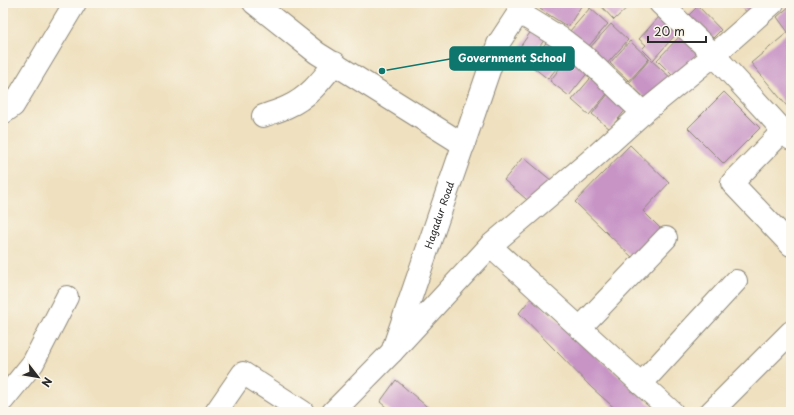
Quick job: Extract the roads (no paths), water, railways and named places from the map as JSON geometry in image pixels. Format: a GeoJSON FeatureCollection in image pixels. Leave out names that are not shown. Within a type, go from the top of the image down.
{"type":"FeatureCollection","features":[{"type":"Feature","properties":{"kind":"street"},"geometry":{"type":"LineString","coordinates":[[3,113],[13,106],[75,3]]}},
{"type":"Feature","properties":{"kind":"street"},"geometry":{"type":"LineString","coordinates":[[254,3],[317,53],[464,145]]}},
{"type":"Feature","properties":{"kind":"street"},"geometry":{"type":"LineString","coordinates":[[660,3],[714,55],[787,135],[732,183],[791,245]]}},
{"type":"Feature","properties":{"kind":"street"},"geometry":{"type":"LineString","coordinates":[[392,352],[490,246],[591,160],[643,113],[714,55],[773,3]]}},
{"type":"Feature","properties":{"kind":"street"},"geometry":{"type":"LineString","coordinates":[[522,8],[578,52],[643,113]]}},
{"type":"Feature","properties":{"kind":"street","name":"Hagadur Road"},"geometry":{"type":"LineString","coordinates":[[333,412],[392,352],[498,44],[522,8]]}},
{"type":"Feature","properties":{"kind":"street"},"geometry":{"type":"LineString","coordinates":[[263,116],[288,107],[302,99],[314,89],[335,64]]}},
{"type":"Feature","properties":{"kind":"street"},"geometry":{"type":"LineString","coordinates":[[580,328],[666,238]]}},
{"type":"Feature","properties":{"kind":"street"},"geometry":{"type":"LineString","coordinates":[[490,246],[672,412]]}},
{"type":"Feature","properties":{"kind":"street"},"geometry":{"type":"LineString","coordinates":[[641,384],[736,281]]}},
{"type":"Feature","properties":{"kind":"street"},"geometry":{"type":"LineString","coordinates":[[3,400],[33,363],[66,297]]}},
{"type":"Feature","properties":{"kind":"street"},"geometry":{"type":"LineString","coordinates":[[711,412],[791,332]]}},
{"type":"Feature","properties":{"kind":"street"},"geometry":{"type":"LineString","coordinates":[[216,412],[243,373],[303,412]]}},
{"type":"Feature","properties":{"kind":"place","name":"Government School"},"geometry":{"type":"Point","coordinates":[382,71]}}]}
